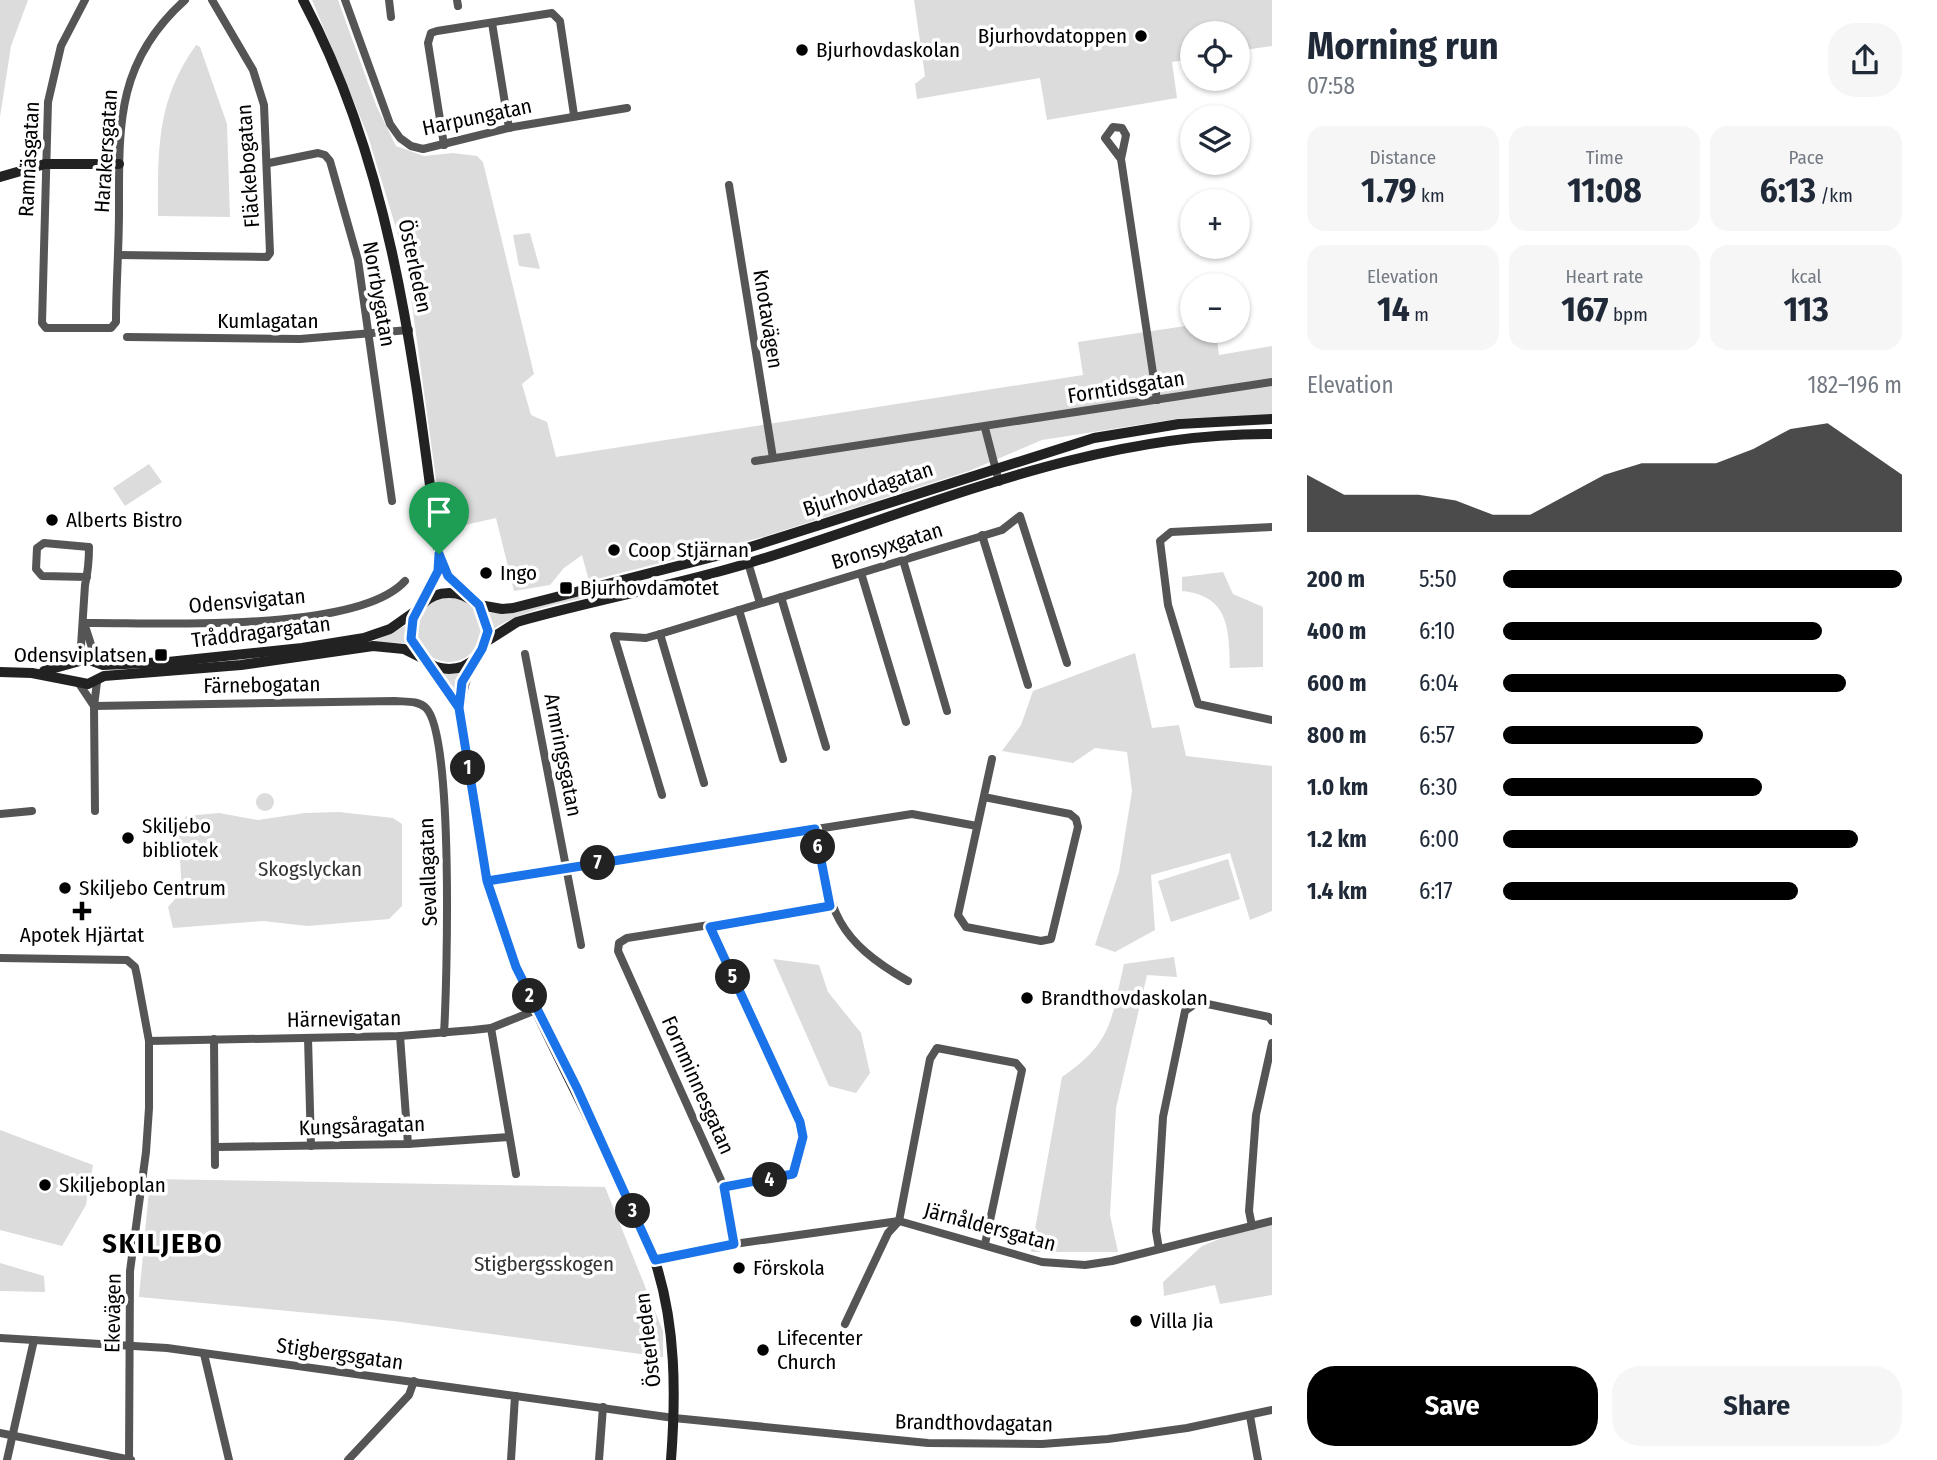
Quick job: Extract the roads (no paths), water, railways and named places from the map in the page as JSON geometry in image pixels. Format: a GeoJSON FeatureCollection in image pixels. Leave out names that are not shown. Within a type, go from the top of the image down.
{"type":"FeatureCollection","features":[{"type":"Feature","properties":{"kind":"main road","name":"Österleden"},"geometry":{"type":"LineString","coordinates":[[303,0],[339,81],[379,195],[409,330],[439,554],[438,571],[420,607]]}},
{"type":"Feature","properties":{"kind":"main road"},"geometry":{"type":"LineString","coordinates":[[0,177],[46,164],[119,164]]}},
{"type":"Feature","properties":{"kind":"main road","name":"Bjurhovdagatan"},"geometry":{"type":"LineString","coordinates":[[474,602],[513,608],[664,571],[744,549],[1094,438],[1136,429],[1210,421],[1272,419]]}},
{"type":"Feature","properties":{"kind":"main road","name":"Bjurhovdagatan"},"geometry":{"type":"LineString","coordinates":[[484,643],[517,622],[748,563],[1089,454],[1200,436],[1272,434]]}},
{"type":"Feature","properties":{"kind":"main road","name":"Österleden"},"geometry":{"type":"LineString","coordinates":[[439,554],[448,576],[474,602]]}},
{"type":"Feature","properties":{"kind":"main road"},"geometry":{"type":"LineString","coordinates":[[664,571],[667,585]]}},
{"type":"Feature","properties":{"kind":"main road"},"geometry":{"type":"LineString","coordinates":[[441,594],[474,602],[488,631],[476,658],[458,667],[426,661],[411,639],[420,607],[441,594]]}},
{"type":"Feature","properties":{"kind":"main road","name":"Tråddragargatan"},"geometry":{"type":"LineString","coordinates":[[0,672],[32,673],[77,681],[100,671],[364,638],[390,629],[420,607]]}},
{"type":"Feature","properties":{"kind":"main road","name":"Tråddragargatan"},"geometry":{"type":"LineString","coordinates":[[32,673],[78,662],[100,671],[241,665],[373,646],[404,649],[426,661]]}},
{"type":"Feature","properties":{"kind":"main road","name":"Österleden"},"geometry":{"type":"LineString","coordinates":[[476,658],[462,682],[459,708],[487,881],[511,954],[536,1010],[577,1088],[655,1260],[671,1338],[674,1418],[671,1460]]}},
{"type":"Feature","properties":{"kind":"main road","name":"Österleden"},"geometry":{"type":"LineString","coordinates":[[426,661],[459,708]]}},
{"type":"Feature","properties":{"kind":"main road"},"geometry":{"type":"LineString","coordinates":[[77,681],[71,673],[78,662]]}},
{"type":"Feature","properties":{"kind":"street","name":"Ramnäsgatan"},"geometry":{"type":"LineString","coordinates":[[85,0],[66,35],[53,74],[48,102],[42,323],[45,326],[111,328],[116,323]]}},
{"type":"Feature","properties":{"kind":"street","name":"Harakersgatan"},"geometry":{"type":"LineString","coordinates":[[116,323],[121,117],[129,78],[148,40],[185,0]]}},
{"type":"Feature","properties":{"kind":"street","name":"Fläckebogatan"},"geometry":{"type":"LineString","coordinates":[[118,255],[267,257],[270,253],[267,122],[260,90],[239,43],[212,0]]}},
{"type":"Feature","properties":{"kind":"street","name":"Harpungatan"},"geometry":{"type":"LineString","coordinates":[[345,0],[394,130],[411,146],[423,149],[509,128],[627,108]]}},
{"type":"Feature","properties":{"kind":"street"},"geometry":{"type":"LineString","coordinates":[[389,0],[391,17]]}},
{"type":"Feature","properties":{"kind":"street"},"geometry":{"type":"LineString","coordinates":[[444,145],[428,43],[431,33],[552,13],[558,17],[574,115]]}},
{"type":"Feature","properties":{"kind":"street"},"geometry":{"type":"LineString","coordinates":[[492,23],[509,128]]}},
{"type":"Feature","properties":{"kind":"street","name":"Norrbygatan"},"geometry":{"type":"LineString","coordinates":[[269,163],[318,153],[325,155],[330,161],[358,260],[392,501]]}},
{"type":"Feature","properties":{"kind":"street"},"geometry":{"type":"LineString","coordinates":[[1121,159],[1157,400]]}},
{"type":"Feature","properties":{"kind":"street","name":"Knotavägen"},"geometry":{"type":"LineString","coordinates":[[729,185],[773,458]]}},
{"type":"Feature","properties":{"kind":"street","name":"Kumlagatan"},"geometry":{"type":"LineString","coordinates":[[127,337],[274,340],[370,335],[409,330]]}},
{"type":"Feature","properties":{"kind":"street","name":"Forntidsgatan"},"geometry":{"type":"LineString","coordinates":[[755,461],[985,428],[1272,382]]}},
{"type":"Feature","properties":{"kind":"street"},"geometry":{"type":"LineString","coordinates":[[985,428],[999,482]]}},
{"type":"Feature","properties":{"kind":"street","name":"Bronsyxgatan"},"geometry":{"type":"LineString","coordinates":[[662,795],[614,636],[646,638],[660,634],[1002,530],[1020,516],[1067,663]]}},
{"type":"Feature","properties":{"kind":"street"},"geometry":{"type":"LineString","coordinates":[[1272,527],[1171,532],[1162,538],[1168,605],[1198,704],[1272,720]]}},
{"type":"Feature","properties":{"kind":"street"},"geometry":{"type":"LineString","coordinates":[[982,536],[1028,685]]}},
{"type":"Feature","properties":{"kind":"street"},"geometry":{"type":"LineString","coordinates":[[78,662],[84,623],[89,547],[44,543],[37,548],[36,569],[42,576],[87,577]]}},
{"type":"Feature","properties":{"kind":"street"},"geometry":{"type":"LineString","coordinates":[[744,549],[760,603]]}},
{"type":"Feature","properties":{"kind":"street"},"geometry":{"type":"LineString","coordinates":[[903,560],[947,710]]}},
{"type":"Feature","properties":{"kind":"street"},"geometry":{"type":"LineString","coordinates":[[860,573],[906,722]]}},
{"type":"Feature","properties":{"kind":"street","name":"Odensvigatan"},"geometry":{"type":"LineString","coordinates":[[84,623],[222,624],[307,615],[382,599],[405,581]]}},
{"type":"Feature","properties":{"kind":"street"},"geometry":{"type":"LineString","coordinates":[[782,597],[826,747]]}},
{"type":"Feature","properties":{"kind":"street"},"geometry":{"type":"LineString","coordinates":[[739,610],[783,758]]}},
{"type":"Feature","properties":{"kind":"street"},"geometry":{"type":"LineString","coordinates":[[84,623],[100,671],[94,706],[95,811]]}},
{"type":"Feature","properties":{"kind":"street"},"geometry":{"type":"LineString","coordinates":[[660,634],[704,783]]}},
{"type":"Feature","properties":{"kind":"street","name":"Armringsgatan"},"geometry":{"type":"LineString","coordinates":[[525,654],[581,945]]}},
{"type":"Feature","properties":{"kind":"street"},"geometry":{"type":"LineString","coordinates":[[77,681],[94,706]]}},
{"type":"Feature","properties":{"kind":"street","name":"Färnebogatan"},"geometry":{"type":"LineString","coordinates":[[94,706],[395,701],[415,702],[428,711]]}},
{"type":"Feature","properties":{"kind":"street","name":"Sevallagatan"},"geometry":{"type":"LineString","coordinates":[[428,711],[441,776],[448,869],[444,1033]]}},
{"type":"Feature","properties":{"kind":"street"},"geometry":{"type":"LineString","coordinates":[[984,797],[1070,814],[1077,821],[1052,938],[1041,941],[966,927],[958,915],[992,759]]}},
{"type":"Feature","properties":{"kind":"street"},"geometry":{"type":"LineString","coordinates":[[0,814],[32,811]]}},
{"type":"Feature","properties":{"kind":"street"},"geometry":{"type":"LineString","coordinates":[[487,881],[912,814],[977,827]]}},
{"type":"Feature","properties":{"kind":"street"},"geometry":{"type":"LineString","coordinates":[[815,829],[830,906],[861,950],[908,981]]}},
{"type":"Feature","properties":{"kind":"street"},"geometry":{"type":"LineString","coordinates":[[724,1187],[788,1178],[797,1168],[803,1137],[800,1122],[710,927],[830,906]]}},
{"type":"Feature","properties":{"kind":"street","name":"Fornminnesgatan"},"geometry":{"type":"LineString","coordinates":[[710,927],[627,939],[619,944],[618,951],[724,1187],[734,1244]]}},
{"type":"Feature","properties":{"kind":"street","name":"Ekevägen"},"geometry":{"type":"LineString","coordinates":[[0,958],[127,960],[135,967],[149,1041],[146,1152],[130,1271],[130,1460]]}},
{"type":"Feature","properties":{"kind":"street"},"geometry":{"type":"LineString","coordinates":[[1159,1249],[1156,1231],[1163,1117],[1185,1011],[1192,1004],[1210,1004],[1269,1017],[1272,1021]]}},
{"type":"Feature","properties":{"kind":"street","name":"Härnevigatan"},"geometry":{"type":"LineString","coordinates":[[149,1041],[444,1033],[491,1028],[536,1010]]}},
{"type":"Feature","properties":{"kind":"street"},"geometry":{"type":"LineString","coordinates":[[491,1028],[516,1174]]}},
{"type":"Feature","properties":{"kind":"street"},"geometry":{"type":"LineString","coordinates":[[400,1036],[408,1144]]}},
{"type":"Feature","properties":{"kind":"street"},"geometry":{"type":"LineString","coordinates":[[308,1038],[311,1146]]}},
{"type":"Feature","properties":{"kind":"street"},"geometry":{"type":"LineString","coordinates":[[214,1039],[215,1166]]}},
{"type":"Feature","properties":{"kind":"street"},"geometry":{"type":"LineString","coordinates":[[1252,1226],[1250,1211],[1256,1115],[1272,1044]]}},
{"type":"Feature","properties":{"kind":"street"},"geometry":{"type":"LineString","coordinates":[[845,1324],[888,1233],[899,1221],[934,1050],[942,1047],[1019,1066],[1022,1077],[985,1244]]}},
{"type":"Feature","properties":{"kind":"street","name":"Kungsåragatan"},"geometry":{"type":"LineString","coordinates":[[216,1147],[408,1144],[509,1137]]}},
{"type":"Feature","properties":{"kind":"street","name":"Järnåldersgatan"},"geometry":{"type":"LineString","coordinates":[[655,1260],[734,1244],[899,1221],[1042,1262],[1063,1265],[1104,1263],[1272,1221]]}},
{"type":"Feature","properties":{"kind":"street","name":"Stigbergsgatan"},"geometry":{"type":"LineString","coordinates":[[0,1338],[130,1344],[674,1418]]}},
{"type":"Feature","properties":{"kind":"street"},"geometry":{"type":"LineString","coordinates":[[7,1460],[34,1340]]}},
{"type":"Feature","properties":{"kind":"street"},"geometry":{"type":"LineString","coordinates":[[204,1354],[229,1460]]}},
{"type":"Feature","properties":{"kind":"street"},"geometry":{"type":"LineString","coordinates":[[348,1460],[409,1395],[414,1381]]}},
{"type":"Feature","properties":{"kind":"street"},"geometry":{"type":"LineString","coordinates":[[511,1460],[515,1396]]}},
{"type":"Feature","properties":{"kind":"street"},"geometry":{"type":"LineString","coordinates":[[599,1460],[603,1407]]}},
{"type":"Feature","properties":{"kind":"street","name":"Brandthovdagatan"},"geometry":{"type":"LineString","coordinates":[[674,1418],[906,1441],[1010,1444],[1108,1439],[1272,1410]]}},
{"type":"Feature","properties":{"kind":"street"},"geometry":{"type":"LineString","coordinates":[[1250,1416],[1258,1460]]}},
{"type":"Feature","properties":{"kind":"street"},"geometry":{"type":"LineString","coordinates":[[0,1433],[130,1460]]}},
{"type":"Feature","properties":{"kind":"place","name":"Bjurhovdatoppen"},"geometry":{"type":"Point","coordinates":[1141,36]}},
{"type":"Feature","properties":{"kind":"place","name":"Bjurhovdaskolan"},"geometry":{"type":"Point","coordinates":[802,50]}},
{"type":"Feature","properties":{"kind":"place","name":"Alberts Bistro"},"geometry":{"type":"Point","coordinates":[52,520]}},
{"type":"Feature","properties":{"kind":"place","name":"Coop Stjärnan"},"geometry":{"type":"Point","coordinates":[614,550]}},
{"type":"Feature","properties":{"kind":"place","name":"Ingo"},"geometry":{"type":"Point","coordinates":[486,573]}},
{"type":"Feature","properties":{"kind":"place","name":"Bjurhovdamotet"},"geometry":{"type":"Point","coordinates":[566,588]}},
{"type":"Feature","properties":{"kind":"place","name":"Odensviplatsen"},"geometry":{"type":"Point","coordinates":[161,655]}},
{"type":"Feature","properties":{"kind":"place","name":"Skiljebo bibliotek"},"geometry":{"type":"Point","coordinates":[128,838]}},
{"type":"Feature","properties":{"kind":"place","name":"Skiljebo Centrum"},"geometry":{"type":"Point","coordinates":[65,888]}},
{"type":"Feature","properties":{"kind":"place","name":"Apotek Hjärtat"},"geometry":{"type":"Point","coordinates":[82,911]}},
{"type":"Feature","properties":{"kind":"place","name":"Brandthovdaskolan"},"geometry":{"type":"Point","coordinates":[1027,998]}},
{"type":"Feature","properties":{"kind":"place","name":"Skiljeboplan"},"geometry":{"type":"Point","coordinates":[45,1185]}},
{"type":"Feature","properties":{"kind":"place","name":"Förskola"},"geometry":{"type":"Point","coordinates":[739,1268]}},
{"type":"Feature","properties":{"kind":"place","name":"Villa Jia"},"geometry":{"type":"Point","coordinates":[1136,1321]}},
{"type":"Feature","properties":{"kind":"place","name":"Lifecenter Church"},"geometry":{"type":"Point","coordinates":[763,1350]}},
{"type":"Feature","properties":{"kind":"district","name":"SKILJEBO"},"geometry":{"type":"Point","coordinates":[163,1243]}},
{"type":"Feature","properties":{"kind":"park label","name":"Skogslyckan"},"geometry":{"type":"Point","coordinates":[310,869]}},
{"type":"Feature","properties":{"kind":"park label","name":"Stigbergsskogen"},"geometry":{"type":"Point","coordinates":[544,1264]}}]}
